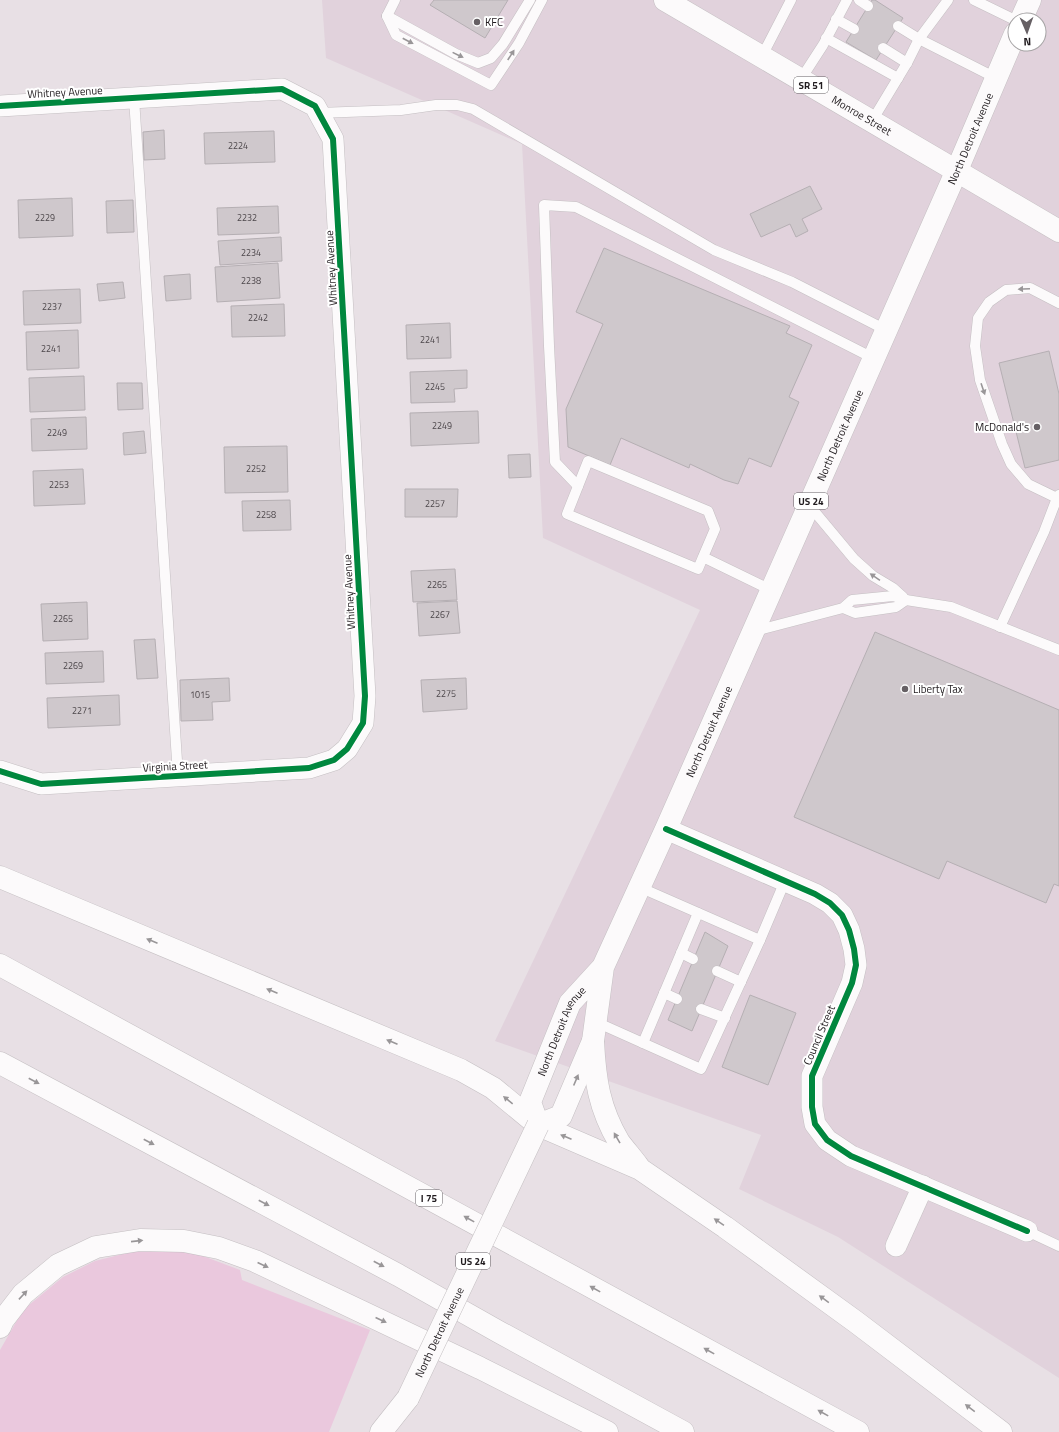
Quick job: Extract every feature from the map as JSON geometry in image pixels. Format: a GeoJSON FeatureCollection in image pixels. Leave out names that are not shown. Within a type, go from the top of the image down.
{"type":"FeatureCollection","features":[{"type":"Feature","properties":{"kind":"main road","name":"Monroe Street"},"geometry":{"type":"LineString","coordinates":[[665,0],[1059,231]]}},
{"type":"Feature","properties":{"kind":"main road"},"geometry":{"type":"LineString","coordinates":[[1025,12],[1030,0]]}},
{"type":"Feature","properties":{"kind":"main road","name":"North Detroit Avenue"},"geometry":{"type":"LineString","coordinates":[[538,1125],[530,1102],[570,1003],[603,966],[666,829],[957,170],[1007,52]]}},
{"type":"Feature","properties":{"kind":"main road"},"geometry":{"type":"LineString","coordinates":[[0,877],[461,1070],[493,1088],[538,1125],[640,1169],[725,1227],[856,1322],[1001,1432]]}},
{"type":"Feature","properties":{"kind":"main road","name":"I 75"},"geometry":{"type":"LineString","coordinates":[[0,965],[858,1432]]}},
{"type":"Feature","properties":{"kind":"main road","name":"North Detroit Avenue"},"geometry":{"type":"LineString","coordinates":[[394,1432],[408,1398],[538,1125],[561,1116],[595,1031],[603,966]]}},
{"type":"Feature","properties":{"kind":"main road"},"geometry":{"type":"LineString","coordinates":[[595,1031],[595,1071],[603,1108],[620,1143],[640,1169]]}},
{"type":"Feature","properties":{"kind":"main road"},"geometry":{"type":"LineString","coordinates":[[0,1063],[398,1275],[683,1432]]}},
{"type":"Feature","properties":{"kind":"main road"},"geometry":{"type":"LineString","coordinates":[[0,1326],[23,1294],[58,1265],[70,1259],[96,1247],[140,1240],[184,1241],[219,1248],[255,1261],[480,1368],[607,1432]]}},
{"type":"Feature","properties":{"kind":"main road"},"geometry":{"type":"LineString","coordinates":[[381,1432],[408,1398]]}},
{"type":"Feature","properties":{"kind":"street","name":"Whitney Avenue"},"geometry":{"type":"LineString","coordinates":[[0,106],[282,89],[314,106],[333,139],[365,696],[363,723],[347,749]]}},
{"type":"Feature","properties":{"kind":"street","name":"Virginia Street"},"geometry":{"type":"LineString","coordinates":[[0,771],[41,784],[309,768],[334,760],[347,749]]}},
{"type":"Feature","properties":{"kind":"street","name":"Council Street"},"geometry":{"type":"LineString","coordinates":[[666,829],[815,894],[830,903],[842,915],[849,930],[856,965],[852,983],[812,1076],[812,1107],[815,1124],[827,1140],[851,1156],[1027,1231]]}},
{"type":"Feature","properties":{"kind":"street"},"geometry":{"type":"LineString","coordinates":[[896,1246],[923,1186]]}},
{"type":"Feature","properties":{"kind":"lane"},"geometry":{"type":"LineString","coordinates":[[387,16],[395,0]]}},
{"type":"Feature","properties":{"kind":"lane"},"geometry":{"type":"LineString","coordinates":[[387,16],[456,54],[478,63],[491,58],[503,44],[530,0]]}},
{"type":"Feature","properties":{"kind":"lane"},"geometry":{"type":"LineString","coordinates":[[387,16],[396,35],[491,85],[519,43],[542,0]]}},
{"type":"Feature","properties":{"kind":"lane"},"geometry":{"type":"LineString","coordinates":[[762,56],[791,0]]}},
{"type":"Feature","properties":{"kind":"lane"},"geometry":{"type":"LineString","coordinates":[[801,79],[847,0]]}},
{"type":"Feature","properties":{"kind":"lane"},"geometry":{"type":"LineString","coordinates":[[859,0],[868,6]]}},
{"type":"Feature","properties":{"kind":"lane"},"geometry":{"type":"LineString","coordinates":[[872,121],[898,78],[918,39],[948,0]]}},
{"type":"Feature","properties":{"kind":"lane"},"geometry":{"type":"LineString","coordinates":[[974,0],[1007,16]]}},
{"type":"Feature","properties":{"kind":"lane"},"geometry":{"type":"LineString","coordinates":[[836,19],[854,29]]}},
{"type":"Feature","properties":{"kind":"lane"},"geometry":{"type":"LineString","coordinates":[[898,26],[918,39],[996,78]]}},
{"type":"Feature","properties":{"kind":"lane"},"geometry":{"type":"LineString","coordinates":[[826,38],[898,78]]}},
{"type":"Feature","properties":{"kind":"lane"},"geometry":{"type":"LineString","coordinates":[[883,48],[906,63]]}},
{"type":"Feature","properties":{"kind":"lane"},"geometry":{"type":"LineString","coordinates":[[134,98],[178,776]]}},
{"type":"Feature","properties":{"kind":"lane"},"geometry":{"type":"LineString","coordinates":[[318,113],[401,110],[436,105],[457,105],[474,109],[714,250],[792,282],[886,330]]}},
{"type":"Feature","properties":{"kind":"lane"},"geometry":{"type":"LineString","coordinates":[[578,486],[555,462],[544,205],[576,207],[874,358]]}},
{"type":"Feature","properties":{"kind":"lane"},"geometry":{"type":"LineString","coordinates":[[1000,627],[1044,532],[1058,497],[1028,484],[1011,464],[1002,444],[980,380],[975,346],[978,318],[989,302],[1006,290],[1030,288],[1059,303]]}},
{"type":"Feature","properties":{"kind":"lane"},"geometry":{"type":"LineString","coordinates":[[588,461],[708,511],[715,529],[703,557],[698,568],[567,514],[588,461]]}},
{"type":"Feature","properties":{"kind":"lane"},"geometry":{"type":"LineString","coordinates":[[809,505],[854,559],[872,576],[893,588],[906,600],[951,607],[1059,650]]}},
{"type":"Feature","properties":{"kind":"lane"},"geometry":{"type":"LineString","coordinates":[[703,557],[771,590]]}},
{"type":"Feature","properties":{"kind":"lane"},"geometry":{"type":"LineString","coordinates":[[753,632],[843,608],[855,613],[896,607],[906,600]]}},
{"type":"Feature","properties":{"kind":"lane"},"geometry":{"type":"LineString","coordinates":[[595,1031],[643,1043],[701,1069],[760,940],[785,881]]}},
{"type":"Feature","properties":{"kind":"lane"},"geometry":{"type":"LineString","coordinates":[[639,887],[760,940]]}},
{"type":"Feature","properties":{"kind":"lane"},"geometry":{"type":"LineString","coordinates":[[643,1043],[698,913]]}},
{"type":"Feature","properties":{"kind":"lane"},"geometry":{"type":"LineString","coordinates":[[681,953],[694,959]]}},
{"type":"Feature","properties":{"kind":"lane"},"geometry":{"type":"LineString","coordinates":[[717,971],[741,982]]}},
{"type":"Feature","properties":{"kind":"lane"},"geometry":{"type":"LineString","coordinates":[[664,993],[676,999]]}},
{"type":"Feature","properties":{"kind":"lane"},"geometry":{"type":"LineString","coordinates":[[701,1009],[725,1018]]}},
{"type":"Feature","properties":{"kind":"lane"},"geometry":{"type":"LineString","coordinates":[[1027,1231],[1059,1246]]}},
{"type":"Feature","properties":{"kind":"shaded area"},"geometry":{"type":"Polygon","coordinates":[[[322,0],[1059,0],[1059,1378],[838,1237],[739,1189],[761,1135],[495,1041],[700,610],[543,538],[522,144],[326,58],[322,0]]]}},
{"type":"Feature","properties":{"kind":"shaded area"},"geometry":{"type":"Polygon","coordinates":[[[143,1249],[195,1253],[240,1270],[242,1280],[370,1330],[329,1432],[0,1432],[0,1350],[23,1310],[63,1277],[95,1261],[143,1249]]]}},
{"type":"Feature","properties":{"kind":"building","name":"KFC"},"geometry":{"type":"Polygon","coordinates":[[[434,0],[508,0],[485,38],[430,5],[434,0]]]}},
{"type":"Feature","properties":{"kind":"building"},"geometry":{"type":"Polygon","coordinates":[[[872,0],[875,0],[903,18],[876,60],[846,42],[872,0]]]}},
{"type":"Feature","properties":{"kind":"building"},"geometry":{"type":"Polygon","coordinates":[[[164,130],[165,159],[144,160],[143,132],[164,130]]]}},
{"type":"Feature","properties":{"kind":"building"},"geometry":{"type":"Polygon","coordinates":[[[274,131],[275,162],[205,164],[204,133],[274,131]]]}},
{"type":"Feature","properties":{"kind":"building"},"geometry":{"type":"Polygon","coordinates":[[[810,186],[822,209],[802,219],[808,231],[796,237],[790,224],[761,237],[750,214],[810,186]]]}},
{"type":"Feature","properties":{"kind":"building"},"geometry":{"type":"Polygon","coordinates":[[[72,198],[73,236],[19,238],[18,200],[72,198]]]}},
{"type":"Feature","properties":{"kind":"building"},"geometry":{"type":"Polygon","coordinates":[[[133,200],[134,232],[107,233],[106,201],[133,200]]]}},
{"type":"Feature","properties":{"kind":"building"},"geometry":{"type":"Polygon","coordinates":[[[278,206],[279,233],[218,235],[217,208],[278,206]]]}},
{"type":"Feature","properties":{"kind":"building"},"geometry":{"type":"Polygon","coordinates":[[[281,237],[282,261],[220,265],[218,241],[281,237]]]}},
{"type":"Feature","properties":{"kind":"building"},"geometry":{"type":"Polygon","coordinates":[[[604,248],[790,326],[786,333],[812,345],[789,397],[799,402],[771,467],[749,458],[738,484],[724,480],[690,464],[689,468],[621,438],[610,465],[568,447],[566,409],[603,324],[576,312],[604,248]]]}},
{"type":"Feature","properties":{"kind":"building"},"geometry":{"type":"Polygon","coordinates":[[[278,263],[280,298],[217,302],[215,267],[278,263]]]}},
{"type":"Feature","properties":{"kind":"building"},"geometry":{"type":"Polygon","coordinates":[[[190,274],[191,299],[166,301],[164,276],[190,274]]]}},
{"type":"Feature","properties":{"kind":"building"},"geometry":{"type":"Polygon","coordinates":[[[123,282],[125,298],[99,301],[97,284],[123,282]]]}},
{"type":"Feature","properties":{"kind":"building"},"geometry":{"type":"Polygon","coordinates":[[[80,289],[81,323],[24,325],[23,291],[80,289]]]}},
{"type":"Feature","properties":{"kind":"building"},"geometry":{"type":"Polygon","coordinates":[[[284,304],[285,336],[232,337],[231,306],[284,304]]]}},
{"type":"Feature","properties":{"kind":"building"},"geometry":{"type":"Polygon","coordinates":[[[450,323],[451,358],[407,359],[406,325],[450,323]]]}},
{"type":"Feature","properties":{"kind":"building"},"geometry":{"type":"Polygon","coordinates":[[[78,330],[79,368],[27,370],[26,332],[78,330]]]}},
{"type":"Feature","properties":{"kind":"building","name":"McDonald's"},"geometry":{"type":"Polygon","coordinates":[[[1049,351],[1059,394],[1059,460],[1025,468],[999,363],[1049,351]]]}},
{"type":"Feature","properties":{"kind":"building"},"geometry":{"type":"Polygon","coordinates":[[[467,370],[467,388],[454,389],[455,402],[411,403],[410,372],[467,370]]]}},
{"type":"Feature","properties":{"kind":"building"},"geometry":{"type":"Polygon","coordinates":[[[84,376],[85,410],[30,412],[29,378],[84,376]]]}},
{"type":"Feature","properties":{"kind":"building"},"geometry":{"type":"Polygon","coordinates":[[[117,383],[142,383],[143,409],[118,410],[117,383]]]}},
{"type":"Feature","properties":{"kind":"building"},"geometry":{"type":"Polygon","coordinates":[[[478,411],[479,443],[411,446],[410,413],[478,411]]]}},
{"type":"Feature","properties":{"kind":"building"},"geometry":{"type":"Polygon","coordinates":[[[86,417],[87,449],[32,451],[31,419],[86,417]]]}},
{"type":"Feature","properties":{"kind":"building"},"geometry":{"type":"Polygon","coordinates":[[[144,431],[146,453],[124,455],[123,433],[144,431]]]}},
{"type":"Feature","properties":{"kind":"building"},"geometry":{"type":"Polygon","coordinates":[[[287,446],[288,492],[225,493],[224,447],[287,446]]]}},
{"type":"Feature","properties":{"kind":"building"},"geometry":{"type":"Polygon","coordinates":[[[530,454],[531,477],[509,478],[508,455],[530,454]]]}},
{"type":"Feature","properties":{"kind":"building"},"geometry":{"type":"Polygon","coordinates":[[[83,469],[85,504],[34,506],[33,471],[83,469]]]}},
{"type":"Feature","properties":{"kind":"building"},"geometry":{"type":"Polygon","coordinates":[[[405,489],[458,489],[457,517],[405,517],[405,489]]]}},
{"type":"Feature","properties":{"kind":"building"},"geometry":{"type":"Polygon","coordinates":[[[290,500],[291,530],[243,531],[242,501],[290,500]]]}},
{"type":"Feature","properties":{"kind":"building"},"geometry":{"type":"Polygon","coordinates":[[[455,569],[457,600],[413,602],[411,571],[455,569]]]}},
{"type":"Feature","properties":{"kind":"building"},"geometry":{"type":"Polygon","coordinates":[[[457,601],[460,633],[419,636],[417,603],[457,601]]]}},
{"type":"Feature","properties":{"kind":"building"},"geometry":{"type":"Polygon","coordinates":[[[87,602],[88,639],[43,641],[41,604],[87,602]]]}},
{"type":"Feature","properties":{"kind":"building"},"geometry":{"type":"Polygon","coordinates":[[[875,632],[1059,710],[1059,886],[1054,884],[1046,903],[947,861],[939,879],[794,817],[875,632]]]}},
{"type":"Feature","properties":{"kind":"building"},"geometry":{"type":"Polygon","coordinates":[[[155,639],[158,678],[137,679],[134,640],[155,639]]]}},
{"type":"Feature","properties":{"kind":"building"},"geometry":{"type":"Polygon","coordinates":[[[103,651],[104,682],[46,684],[45,653],[103,651]]]}},
{"type":"Feature","properties":{"kind":"building"},"geometry":{"type":"Polygon","coordinates":[[[229,678],[230,701],[212,702],[213,720],[181,721],[180,680],[229,678]]]}},
{"type":"Feature","properties":{"kind":"building"},"geometry":{"type":"Polygon","coordinates":[[[466,678],[467,709],[423,712],[421,680],[466,678]]]}},
{"type":"Feature","properties":{"kind":"building"},"geometry":{"type":"Polygon","coordinates":[[[119,695],[120,725],[48,728],[47,698],[119,695]]]}},
{"type":"Feature","properties":{"kind":"building"},"geometry":{"type":"Polygon","coordinates":[[[705,932],[728,946],[692,1031],[668,1020],[705,932]]]}},
{"type":"Feature","properties":{"kind":"building"},"geometry":{"type":"Polygon","coordinates":[[[750,995],[796,1013],[768,1085],[722,1067],[750,995]]]}},
{"type":"Feature","properties":{"kind":"cycle path"},"geometry":{"type":"LineString","coordinates":[[0,106],[282,89],[315,106],[333,139],[365,696],[363,723],[347,749],[334,760],[309,768],[41,784],[0,771]]}},
{"type":"Feature","properties":{"kind":"cycle path"},"geometry":{"type":"LineString","coordinates":[[666,829],[815,894],[830,903],[842,915],[849,930],[856,965],[852,983],[812,1076],[812,1107],[815,1124],[827,1140],[851,1156],[1027,1231]]}},
{"type":"Feature","properties":{"kind":"place","name":"KFC"},"geometry":{"type":"Point","coordinates":[477,22]}},
{"type":"Feature","properties":{"kind":"place","name":"McDonald's"},"geometry":{"type":"Point","coordinates":[1037,427]}},
{"type":"Feature","properties":{"kind":"place","name":"Liberty Tax"},"geometry":{"type":"Point","coordinates":[905,689]}}]}
